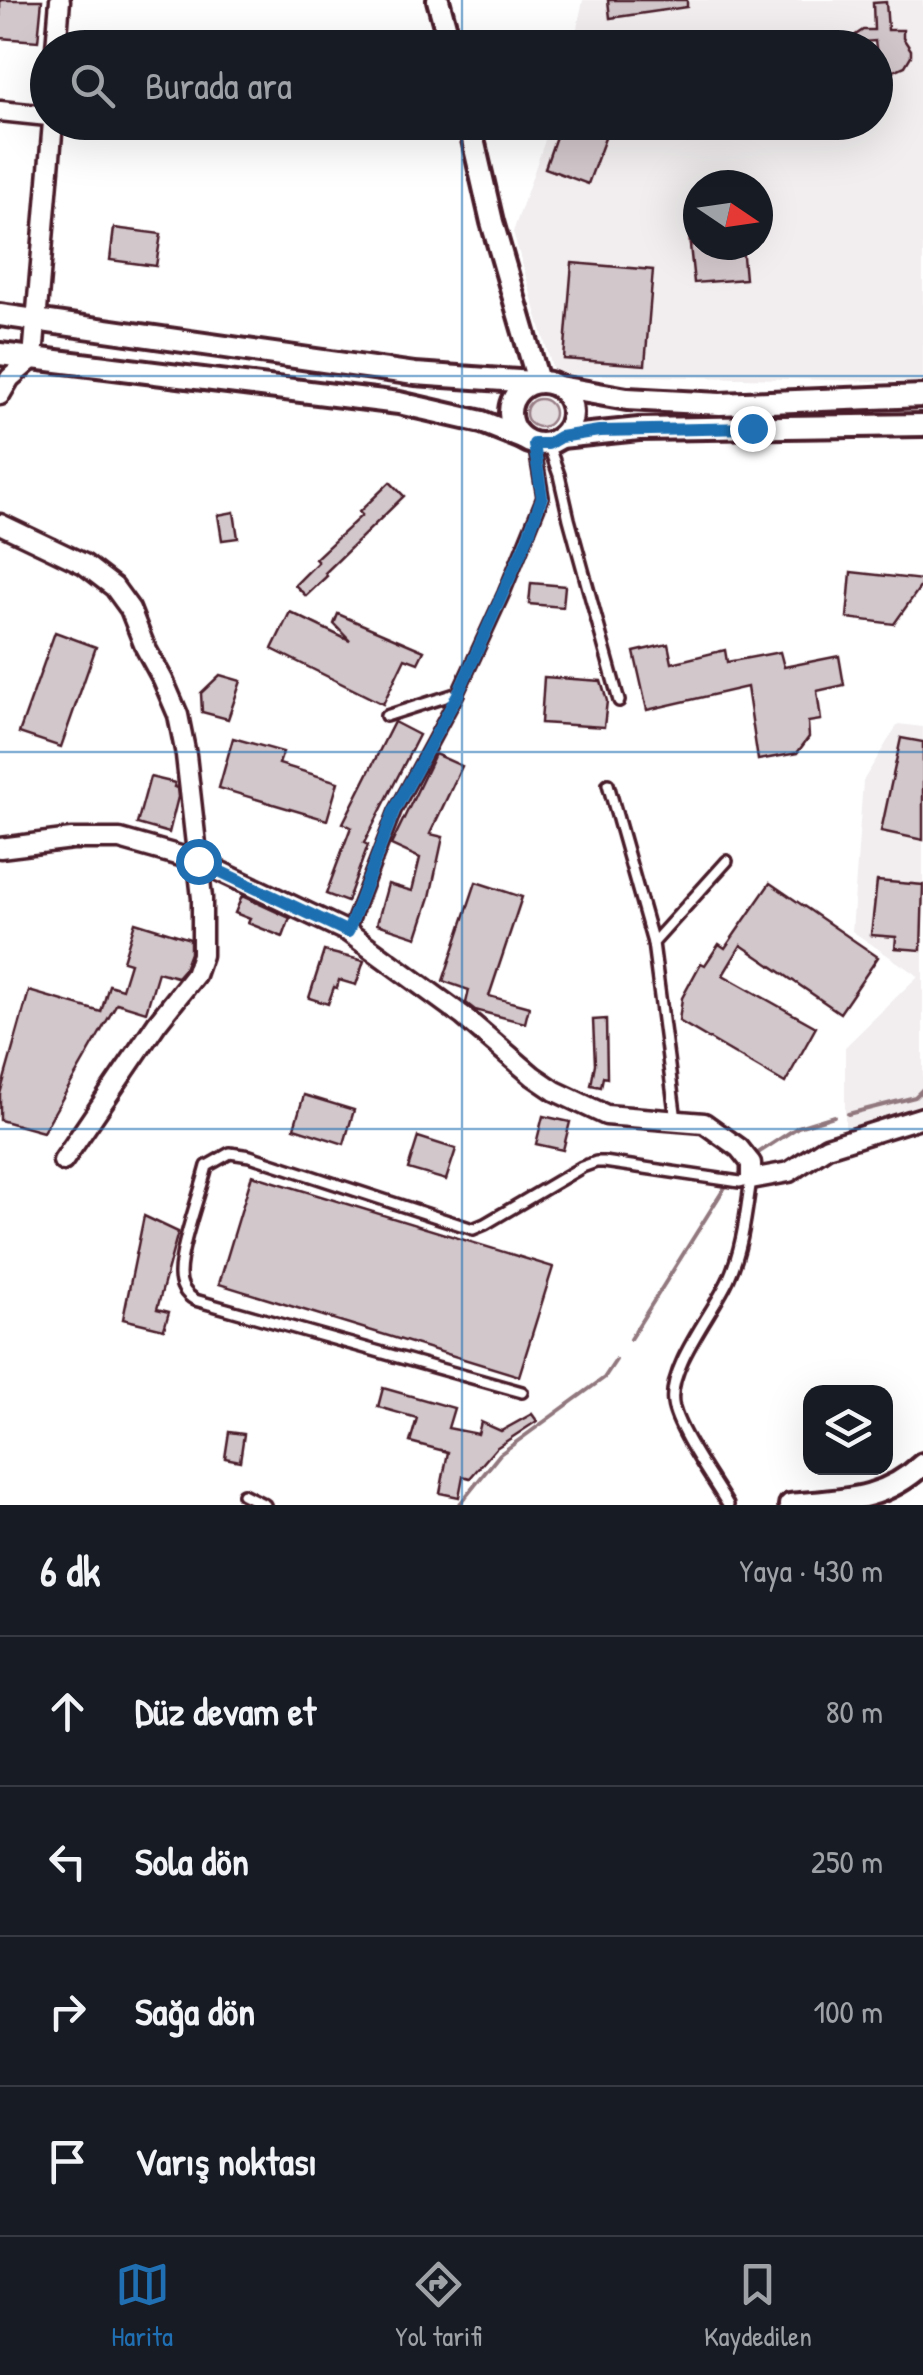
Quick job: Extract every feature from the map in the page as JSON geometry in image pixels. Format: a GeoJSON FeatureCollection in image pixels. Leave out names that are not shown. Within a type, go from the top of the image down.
{"type":"FeatureCollection","features":[{"type":"Feature","properties":{"kind":"street"},"geometry":{"type":"LineString","coordinates":[[58,30],[60,0]]}},
{"type":"Feature","properties":{"kind":"street"},"geometry":{"type":"LineString","coordinates":[[438,0],[446,30]]}},
{"type":"Feature","properties":{"kind":"street"},"geometry":{"type":"LineString","coordinates":[[0,111],[30,114]]}},
{"type":"Feature","properties":{"kind":"street"},"geometry":{"type":"LineString","coordinates":[[0,395],[10,378],[34,358],[52,140]]}},
{"type":"Feature","properties":{"kind":"street"},"geometry":{"type":"LineString","coordinates":[[473,140],[535,382]]}},
{"type":"Feature","properties":{"kind":"street"},"geometry":{"type":"LineString","coordinates":[[0,315],[415,374],[545,381],[627,399],[720,404],[923,396]]}},
{"type":"Feature","properties":{"kind":"street"},"geometry":{"type":"LineString","coordinates":[[0,354],[399,403],[482,422],[541,441],[638,429],[923,425]]}},
{"type":"Feature","properties":{"kind":"street"},"geometry":{"type":"LineString","coordinates":[[535,382],[516,393],[509,412],[510,422],[541,441]]}},
{"type":"Feature","properties":{"kind":"street"},"geometry":{"type":"LineString","coordinates":[[541,441],[567,430],[572,412],[560,387]]}},
{"type":"Feature","properties":{"kind":"street"},"geometry":{"type":"LineString","coordinates":[[0,524],[84,564],[114,587],[130,609],[178,715],[198,861],[203,930],[202,955],[195,975],[157,1023],[63,1161]]}},
{"type":"Feature","properties":{"kind":"street"},"geometry":{"type":"LineString","coordinates":[[0,848],[120,838],[198,861],[348,932],[462,1016],[555,1092],[606,1114],[704,1123],[739,1148],[751,1163],[751,1179],[790,1172],[827,1147],[923,1117]]}},
{"type":"Feature","properties":{"kind":"street"},"geometry":{"type":"LineString","coordinates":[[790,1505],[873,1496],[908,1478],[923,1464]]}},
{"type":"Feature","properties":{"kind":"lane"},"geometry":{"type":"LineString","coordinates":[[348,932],[394,811],[458,694],[542,497],[541,441]]}},
{"type":"Feature","properties":{"kind":"lane"},"geometry":{"type":"LineString","coordinates":[[541,441],[560,474],[619,701]]}},
{"type":"Feature","properties":{"kind":"lane"},"geometry":{"type":"LineString","coordinates":[[386,716],[458,694]]}},
{"type":"Feature","properties":{"kind":"lane"},"geometry":{"type":"LineString","coordinates":[[608,784],[653,942],[676,1120]]}},
{"type":"Feature","properties":{"kind":"lane"},"geometry":{"type":"LineString","coordinates":[[653,942],[726,861]]}},
{"type":"Feature","properties":{"kind":"lane"},"geometry":{"type":"LineString","coordinates":[[522,1392],[188,1296],[180,1275],[182,1256],[208,1166],[230,1153],[250,1156],[473,1229],[596,1162],[740,1182],[751,1179],[739,1251],[730,1278],[676,1374],[672,1392],[678,1421],[728,1505]]}},
{"type":"Feature","properties":{"kind":"lane"},"geometry":{"type":"LineString","coordinates":[[243,1494],[265,1505]]}},
{"type":"Feature","properties":{"kind":"shaded area"},"geometry":{"type":"Polygon","coordinates":[[[583,0],[923,0],[923,382],[554,374],[513,232],[545,140],[893,140],[893,30],[577,30],[583,0]]]}},
{"type":"Feature","properties":{"kind":"shaded area"},"geometry":{"type":"Polygon","coordinates":[[[540,399],[550,403],[554,413],[550,423],[540,427],[530,423],[526,413],[530,403],[540,399]]]}},
{"type":"Feature","properties":{"kind":"shaded area"},"geometry":{"type":"Polygon","coordinates":[[[898,724],[923,727],[923,1098],[920,1104],[845,1132],[845,1047],[918,976],[852,931],[863,781],[898,724]]]}},
{"type":"Feature","properties":{"kind":"building"},"geometry":{"type":"Polygon","coordinates":[[[0,0],[42,0],[39,30],[30,30],[30,40],[0,38],[0,0]]]}},
{"type":"Feature","properties":{"kind":"building"},"geometry":{"type":"Polygon","coordinates":[[[608,0],[687,0],[687,7],[610,18],[608,0]]]}},
{"type":"Feature","properties":{"kind":"building"},"geometry":{"type":"Polygon","coordinates":[[[886,2],[888,30],[874,30],[873,3],[886,2]]]}},
{"type":"Feature","properties":{"kind":"building"},"geometry":{"type":"Polygon","coordinates":[[[893,30],[903,30],[911,56],[905,66],[894,71],[893,30]]]}},
{"type":"Feature","properties":{"kind":"building"},"geometry":{"type":"Polygon","coordinates":[[[555,140],[604,140],[588,184],[545,168],[555,140]]]}},
{"type":"Feature","properties":{"kind":"building"},"geometry":{"type":"Polygon","coordinates":[[[114,228],[161,234],[156,266],[110,260],[114,228]]]}},
{"type":"Feature","properties":{"kind":"building"},"geometry":{"type":"Polygon","coordinates":[[[692,260],[743,260],[745,279],[694,283],[692,260]]]}},
{"type":"Feature","properties":{"kind":"building"},"geometry":{"type":"Polygon","coordinates":[[[572,263],[653,270],[645,365],[564,359],[572,263]]]}},
{"type":"Feature","properties":{"kind":"building"},"geometry":{"type":"Polygon","coordinates":[[[390,482],[404,496],[306,596],[295,585],[390,482]]]}},
{"type":"Feature","properties":{"kind":"building"},"geometry":{"type":"Polygon","coordinates":[[[234,512],[238,538],[222,540],[218,515],[234,512]]]}},
{"type":"Feature","properties":{"kind":"building"},"geometry":{"type":"Polygon","coordinates":[[[851,572],[923,583],[894,624],[847,618],[851,572]]]}},
{"type":"Feature","properties":{"kind":"building"},"geometry":{"type":"Polygon","coordinates":[[[531,583],[565,586],[563,607],[529,604],[531,583]]]}},
{"type":"Feature","properties":{"kind":"building"},"geometry":{"type":"Polygon","coordinates":[[[290,612],[350,641],[334,624],[338,614],[424,651],[418,663],[405,658],[383,704],[272,649],[290,612]]]}},
{"type":"Feature","properties":{"kind":"building"},"geometry":{"type":"Polygon","coordinates":[[[55,632],[96,647],[61,747],[19,733],[55,632]]]}},
{"type":"Feature","properties":{"kind":"building"},"geometry":{"type":"Polygon","coordinates":[[[668,644],[672,663],[725,650],[727,662],[780,652],[784,667],[839,656],[844,685],[817,691],[821,720],[808,722],[809,737],[797,753],[758,760],[747,687],[647,710],[634,652],[668,644]]]}},
{"type":"Feature","properties":{"kind":"building"},"geometry":{"type":"Polygon","coordinates":[[[220,675],[241,681],[228,719],[202,712],[201,693],[220,675]]]}},
{"type":"Feature","properties":{"kind":"building"},"geometry":{"type":"Polygon","coordinates":[[[544,677],[601,681],[607,701],[604,727],[541,723],[544,677]]]}},
{"type":"Feature","properties":{"kind":"building"},"geometry":{"type":"Polygon","coordinates":[[[394,722],[419,735],[364,843],[368,845],[347,902],[326,894],[351,827],[343,823],[394,722]]]}},
{"type":"Feature","properties":{"kind":"building"},"geometry":{"type":"Polygon","coordinates":[[[233,738],[283,752],[279,764],[338,782],[327,820],[219,788],[233,738]]]}},
{"type":"Feature","properties":{"kind":"building"},"geometry":{"type":"Polygon","coordinates":[[[901,738],[923,742],[923,840],[881,831],[901,738]]]}},
{"type":"Feature","properties":{"kind":"building"},"geometry":{"type":"Polygon","coordinates":[[[435,754],[462,766],[430,834],[443,837],[417,937],[377,924],[388,884],[412,891],[420,858],[391,845],[435,754]]]}},
{"type":"Feature","properties":{"kind":"building"},"geometry":{"type":"Polygon","coordinates":[[[150,777],[175,783],[177,788],[169,833],[137,824],[150,777]]]}},
{"type":"Feature","properties":{"kind":"building"},"geometry":{"type":"Polygon","coordinates":[[[877,881],[923,885],[921,950],[895,948],[896,937],[871,935],[877,881]]]}},
{"type":"Feature","properties":{"kind":"building"},"geometry":{"type":"Polygon","coordinates":[[[476,882],[522,897],[489,996],[529,1007],[525,1023],[475,1010],[466,1003],[469,990],[443,981],[476,882]]]}},
{"type":"Feature","properties":{"kind":"building"},"geometry":{"type":"Polygon","coordinates":[[[770,883],[878,957],[840,1013],[741,945],[723,975],[816,1027],[785,1083],[679,1021],[682,998],[701,963],[705,965],[719,944],[725,948],[770,883]]]}},
{"type":"Feature","properties":{"kind":"building"},"geometry":{"type":"Polygon","coordinates":[[[242,896],[290,918],[283,937],[248,923],[250,919],[235,913],[242,896]]]}},
{"type":"Feature","properties":{"kind":"building"},"geometry":{"type":"Polygon","coordinates":[[[135,922],[190,939],[184,969],[177,977],[158,972],[146,1012],[117,1003],[43,1132],[0,1120],[0,1094],[29,991],[101,1012],[109,985],[122,989],[130,963],[123,961],[135,922]]]}},
{"type":"Feature","properties":{"kind":"building"},"geometry":{"type":"Polygon","coordinates":[[[324,951],[364,961],[356,985],[339,980],[328,1004],[309,998],[324,951]]]}},
{"type":"Feature","properties":{"kind":"building"},"geometry":{"type":"Polygon","coordinates":[[[606,1019],[607,1078],[603,1077],[601,1087],[591,1085],[595,1064],[593,1020],[606,1019]]]}},
{"type":"Feature","properties":{"kind":"building"},"geometry":{"type":"Polygon","coordinates":[[[304,1095],[354,1110],[344,1144],[294,1128],[304,1095]]]}},
{"type":"Feature","properties":{"kind":"building"},"geometry":{"type":"Polygon","coordinates":[[[543,1116],[570,1122],[563,1150],[536,1144],[543,1116]]]}},
{"type":"Feature","properties":{"kind":"building"},"geometry":{"type":"Polygon","coordinates":[[[418,1137],[456,1149],[446,1180],[408,1169],[418,1137]]]}},
{"type":"Feature","properties":{"kind":"building"},"geometry":{"type":"Polygon","coordinates":[[[252,1175],[553,1267],[519,1376],[219,1284],[252,1175]]]}},
{"type":"Feature","properties":{"kind":"building"},"geometry":{"type":"Polygon","coordinates":[[[144,1216],[178,1232],[157,1309],[169,1312],[164,1329],[123,1319],[144,1216]]]}},
{"type":"Feature","properties":{"kind":"building"},"geometry":{"type":"Polygon","coordinates":[[[383,1388],[454,1408],[448,1428],[478,1434],[481,1422],[501,1431],[532,1414],[537,1421],[496,1448],[470,1478],[463,1476],[459,1497],[440,1493],[448,1452],[410,1442],[417,1418],[378,1407],[383,1388]]]}},
{"type":"Feature","properties":{"kind":"building"},"geometry":{"type":"Polygon","coordinates":[[[229,1432],[244,1434],[240,1461],[225,1458],[229,1432]]]}},
{"type":"Feature","properties":{"kind":"waterway"},"geometry":{"type":"LineString","coordinates":[[848,1114],[915,1097],[923,1089]]}},
{"type":"Feature","properties":{"kind":"waterway"},"geometry":{"type":"LineString","coordinates":[[755,1155],[798,1127],[834,1116]]}},
{"type":"Feature","properties":{"kind":"waterway"},"geometry":{"type":"LineString","coordinates":[[630,1339],[727,1184]]}},
{"type":"Feature","properties":{"kind":"waterway"},"geometry":{"type":"LineString","coordinates":[[459,1505],[500,1454],[604,1378],[616,1360]]}},
{"type":"Feature","properties":{"kind":"route"},"geometry":{"type":"LineString","coordinates":[[198,861],[348,932],[394,811],[458,694],[527,539],[542,497],[534,444],[599,431],[752,428]]}}]}
